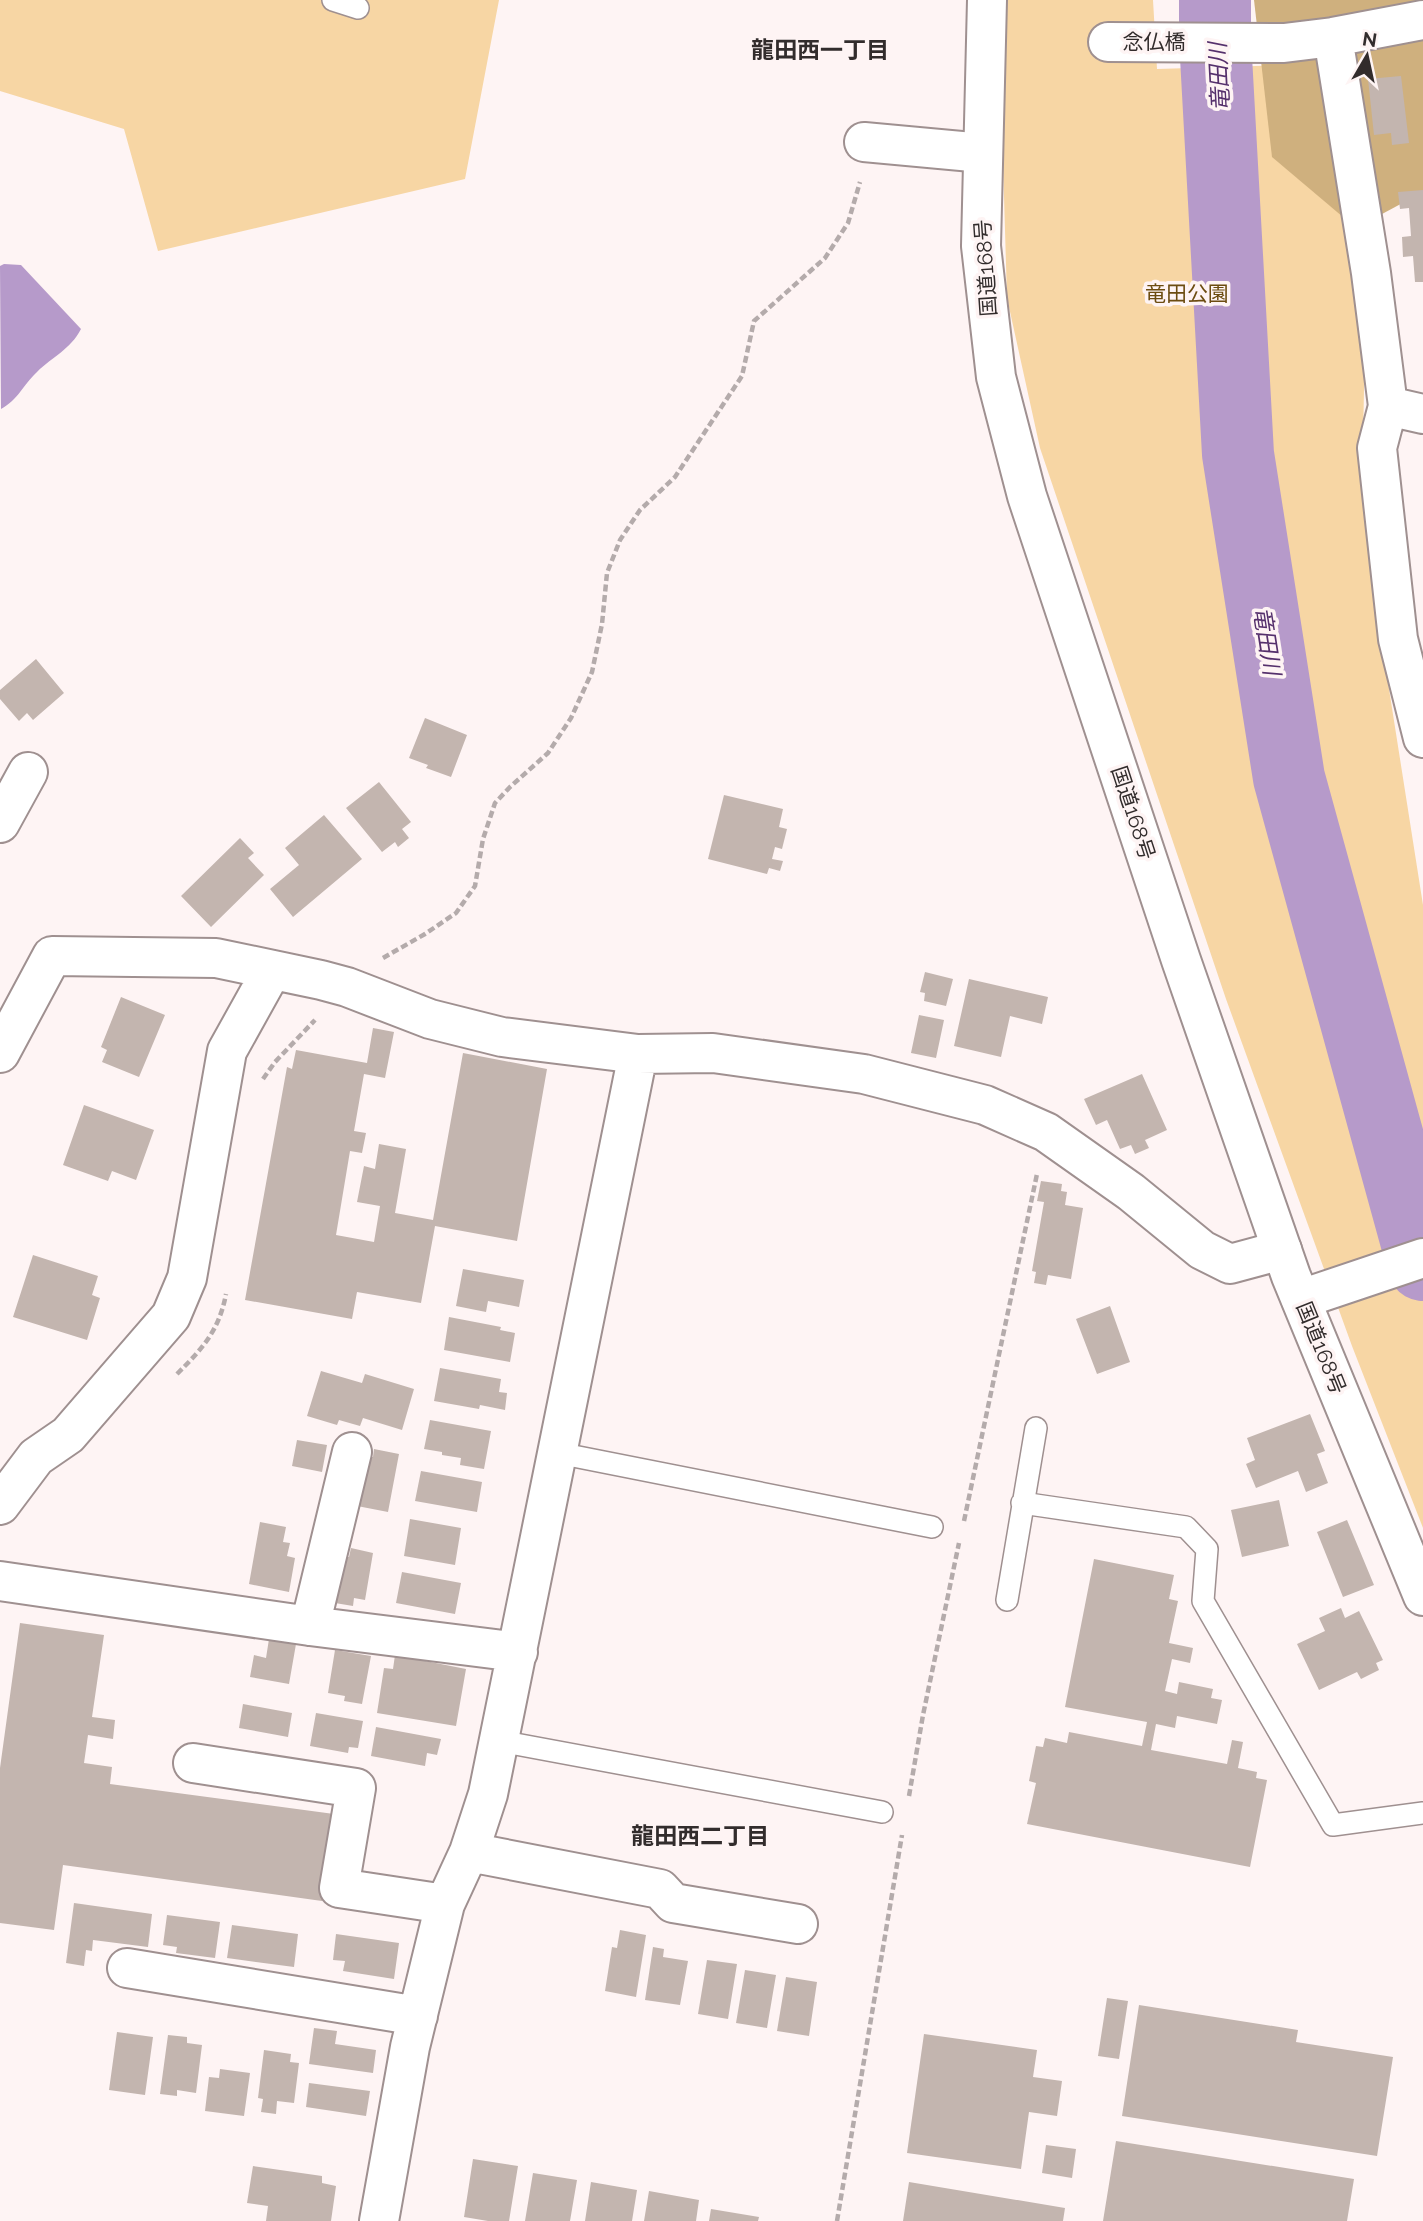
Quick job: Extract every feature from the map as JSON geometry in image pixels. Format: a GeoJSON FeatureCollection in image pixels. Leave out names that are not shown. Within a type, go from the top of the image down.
{"type":"FeatureCollection","features":[{"type":"Feature","properties":{"kind":"main road","name":"国道168号"},"geometry":{"type":"LineString","coordinates":[[987,0],[981,246],[996,377],[1027,496],[1181,960],[1282,1250],[1310,1296],[1423,1597]]}},
{"type":"Feature","properties":{"kind":"main road","name":"念仏橋"},"geometry":{"type":"LineString","coordinates":[[1108,42],[1284,43],[1423,20]]}},
{"type":"Feature","properties":{"kind":"main road"},"geometry":{"type":"LineString","coordinates":[[1332,37],[1371,273],[1406,410],[1377,449],[1398,639],[1423,738]]}},
{"type":"Feature","properties":{"kind":"main road"},"geometry":{"type":"LineString","coordinates":[[864,142],[983,153]]}},
{"type":"Feature","properties":{"kind":"main road"},"geometry":{"type":"LineString","coordinates":[[0,823],[28,772]]}},
{"type":"Feature","properties":{"kind":"main road"},"geometry":{"type":"LineString","coordinates":[[0,1053],[52,956],[216,958],[347,988],[430,1019],[502,1037],[638,1054],[713,1053],[864,1074],[985,1105],[1046,1132],[1131,1192],[1202,1250],[1230,1264],[1282,1250]]}},
{"type":"Feature","properties":{"kind":"main road"},"geometry":{"type":"LineString","coordinates":[[0,1505],[36,1457],[68,1435],[171,1316],[187,1278],[227,1051],[272,970]]}},
{"type":"Feature","properties":{"kind":"main road"},"geometry":{"type":"LineString","coordinates":[[379,2221],[411,2047],[445,1904],[469,1852],[488,1794],[638,1054]]}},
{"type":"Feature","properties":{"kind":"main road"},"geometry":{"type":"LineString","coordinates":[[1310,1296],[1423,1258]]}},
{"type":"Feature","properties":{"kind":"main road"},"geometry":{"type":"LineString","coordinates":[[310,1626],[352,1452]]}},
{"type":"Feature","properties":{"kind":"main road"},"geometry":{"type":"LineString","coordinates":[[0,1581],[310,1626],[518,1652]]}},
{"type":"Feature","properties":{"kind":"main road"},"geometry":{"type":"LineString","coordinates":[[193,1763],[356,1788],[339,1888],[445,1904]]}},
{"type":"Feature","properties":{"kind":"main road"},"geometry":{"type":"LineString","coordinates":[[469,1852],[660,1889],[673,1903],[798,1924]]}},
{"type":"Feature","properties":{"kind":"main road"},"geometry":{"type":"LineString","coordinates":[[127,1968],[418,2017]]}},
{"type":"Feature","properties":{"kind":"lane"},"geometry":{"type":"LineString","coordinates":[[333,0],[358,8]]}},
{"type":"Feature","properties":{"kind":"lane"},"geometry":{"type":"LineString","coordinates":[[1007,1600],[1036,1428]]}},
{"type":"Feature","properties":{"kind":"lane"},"geometry":{"type":"LineString","coordinates":[[558,1453],[932,1527]]}},
{"type":"Feature","properties":{"kind":"lane"},"geometry":{"type":"LineString","coordinates":[[1022,1503],[1186,1527],[1207,1549],[1203,1601],[1333,1825],[1423,1813]]}},
{"type":"Feature","properties":{"kind":"lane"},"geometry":{"type":"LineString","coordinates":[[499,1741],[882,1812]]}},
{"type":"Feature","properties":{"kind":"path"},"geometry":{"type":"LineString","coordinates":[[347,988],[361,971],[456,913],[475,887],[483,839],[495,803],[548,753],[571,718],[592,672],[602,624],[607,573],[620,540],[640,510],[674,477],[742,376],[754,321],[825,258],[848,223],[859,191],[864,142]]}},
{"type":"Feature","properties":{"kind":"path"},"geometry":{"type":"LineString","coordinates":[[963,1525],[1046,1132]]}},
{"type":"Feature","properties":{"kind":"path"},"geometry":{"type":"LineString","coordinates":[[908,1804],[923,1715],[960,1539]]}},
{"type":"Feature","properties":{"kind":"path"},"geometry":{"type":"LineString","coordinates":[[837,2221],[903,1829]]}},
{"type":"Feature","properties":{"kind":"green space"},"geometry":{"type":"Polygon","coordinates":[[[0,0],[499,0],[465,179],[158,251],[124,129],[0,91],[0,0]]]}},
{"type":"Feature","properties":{"kind":"green space","name":"竜田公園"},"geometry":{"type":"Polygon","coordinates":[[[1007,0],[1153,0],[1157,69],[1320,64],[1366,289],[1363,440],[1389,689],[1423,905],[1423,1528],[1352,1346],[1226,999],[1040,448],[1007,298],[1002,128],[1007,0]]]}},
{"type":"Feature","properties":{"kind":"shaded area"},"geometry":{"type":"Polygon","coordinates":[[[1254,0],[1423,0],[1423,192],[1356,228],[1272,157],[1254,0]]]}},
{"type":"Feature","properties":{"kind":"shaded area"},"geometry":{"type":"Polygon","coordinates":[[[21,265],[81,329],[66,348],[37,372],[12,401],[1,409],[0,266],[21,265]]]}},
{"type":"Feature","properties":{"kind":"building"},"geometry":{"type":"Polygon","coordinates":[[[1401,76],[1409,143],[1392,145],[1391,133],[1374,135],[1368,79],[1401,76]]]}},
{"type":"Feature","properties":{"kind":"building"},"geometry":{"type":"Polygon","coordinates":[[[1423,190],[1423,282],[1415,282],[1413,256],[1403,257],[1402,237],[1411,236],[1409,208],[1400,209],[1398,192],[1423,190]]]}},
{"type":"Feature","properties":{"kind":"building"},"geometry":{"type":"Polygon","coordinates":[[[36,659],[64,693],[33,720],[27,713],[19,721],[0,699],[0,690],[36,659]]]}},
{"type":"Feature","properties":{"kind":"building"},"geometry":{"type":"Polygon","coordinates":[[[425,718],[467,735],[451,777],[426,768],[428,765],[409,758],[425,718]]]}},
{"type":"Feature","properties":{"kind":"building"},"geometry":{"type":"Polygon","coordinates":[[[379,782],[411,822],[402,829],[409,838],[398,847],[395,842],[382,852],[346,808],[379,782]]]}},
{"type":"Feature","properties":{"kind":"building"},"geometry":{"type":"Polygon","coordinates":[[[724,795],[783,809],[779,827],[787,829],[782,849],[775,847],[772,859],[783,861],[780,871],[769,868],[767,874],[708,859],[724,795]]]}},
{"type":"Feature","properties":{"kind":"building"},"geometry":{"type":"Polygon","coordinates":[[[324,815],[362,859],[293,917],[270,889],[299,865],[285,848],[324,815]]]}},
{"type":"Feature","properties":{"kind":"building"},"geometry":{"type":"Polygon","coordinates":[[[240,838],[254,853],[248,858],[264,875],[211,927],[181,896],[240,838]]]}},
{"type":"Feature","properties":{"kind":"building"},"geometry":{"type":"Polygon","coordinates":[[[925,972],[953,979],[946,1006],[924,1001],[925,993],[920,992],[925,972]]]}},
{"type":"Feature","properties":{"kind":"building"},"geometry":{"type":"Polygon","coordinates":[[[969,979],[1048,997],[1042,1024],[1010,1016],[1001,1057],[954,1046],[969,979]]]}},
{"type":"Feature","properties":{"kind":"building"},"geometry":{"type":"Polygon","coordinates":[[[121,997],[165,1015],[139,1077],[102,1062],[107,1050],[101,1047],[121,997]]]}},
{"type":"Feature","properties":{"kind":"building"},"geometry":{"type":"Polygon","coordinates":[[[919,1015],[944,1020],[936,1058],[911,1053],[919,1015]]]}},
{"type":"Feature","properties":{"kind":"building"},"geometry":{"type":"Polygon","coordinates":[[[373,1028],[394,1032],[385,1078],[364,1074],[354,1131],[366,1133],[362,1153],[350,1151],[336,1235],[374,1242],[380,1206],[357,1202],[364,1166],[375,1169],[379,1144],[406,1149],[395,1213],[433,1220],[463,1053],[547,1069],[517,1241],[435,1226],[421,1303],[357,1292],[352,1319],[245,1300],[287,1067],[292,1069],[296,1050],[367,1063],[373,1028]]]}},
{"type":"Feature","properties":{"kind":"building"},"geometry":{"type":"Polygon","coordinates":[[[1142,1074],[1167,1130],[1145,1140],[1149,1148],[1135,1154],[1131,1145],[1120,1149],[1107,1120],[1096,1125],[1084,1099],[1142,1074]]]}},
{"type":"Feature","properties":{"kind":"building"},"geometry":{"type":"Polygon","coordinates":[[[84,1105],[154,1130],[136,1180],[112,1171],[108,1181],[63,1165],[84,1105]]]}},
{"type":"Feature","properties":{"kind":"building"},"geometry":{"type":"Polygon","coordinates":[[[1041,1181],[1062,1184],[1061,1191],[1067,1192],[1065,1205],[1083,1208],[1071,1279],[1048,1275],[1046,1285],[1034,1283],[1036,1272],[1032,1271],[1044,1202],[1037,1201],[1041,1181]]]}},
{"type":"Feature","properties":{"kind":"building"},"geometry":{"type":"Polygon","coordinates":[[[33,1255],[98,1276],[92,1295],[100,1298],[87,1340],[13,1317],[33,1255]]]}},
{"type":"Feature","properties":{"kind":"building"},"geometry":{"type":"Polygon","coordinates":[[[463,1269],[524,1280],[519,1307],[488,1301],[486,1312],[456,1306],[463,1269]]]}},
{"type":"Feature","properties":{"kind":"building"},"geometry":{"type":"Polygon","coordinates":[[[1110,1306],[1130,1362],[1097,1374],[1076,1319],[1110,1306]]]}},
{"type":"Feature","properties":{"kind":"building"},"geometry":{"type":"Polygon","coordinates":[[[449,1317],[501,1327],[500,1330],[515,1333],[510,1362],[444,1350],[449,1317]]]}},
{"type":"Feature","properties":{"kind":"building"},"geometry":{"type":"Polygon","coordinates":[[[440,1368],[501,1379],[499,1392],[507,1393],[505,1410],[480,1405],[479,1409],[434,1401],[440,1368]]]}},
{"type":"Feature","properties":{"kind":"building"},"geometry":{"type":"Polygon","coordinates":[[[321,1371],[362,1383],[365,1374],[414,1389],[402,1430],[363,1418],[360,1426],[339,1420],[337,1425],[307,1416],[321,1371]]]}},
{"type":"Feature","properties":{"kind":"building"},"geometry":{"type":"Polygon","coordinates":[[[1310,1414],[1325,1451],[1317,1454],[1328,1483],[1306,1492],[1298,1471],[1256,1488],[1246,1464],[1255,1460],[1247,1438],[1310,1414]]]}},
{"type":"Feature","properties":{"kind":"building"},"geometry":{"type":"Polygon","coordinates":[[[430,1420],[491,1431],[484,1469],[460,1465],[461,1458],[424,1449],[430,1420]]]}},
{"type":"Feature","properties":{"kind":"building"},"geometry":{"type":"Polygon","coordinates":[[[297,1440],[327,1445],[322,1472],[292,1466],[297,1440]]]}},
{"type":"Feature","properties":{"kind":"building"},"geometry":{"type":"Polygon","coordinates":[[[374,1449],[399,1454],[388,1512],[352,1505],[361,1455],[373,1457],[374,1449]]]}},
{"type":"Feature","properties":{"kind":"building"},"geometry":{"type":"Polygon","coordinates":[[[421,1471],[482,1482],[477,1512],[415,1501],[421,1471]]]}},
{"type":"Feature","properties":{"kind":"building"},"geometry":{"type":"Polygon","coordinates":[[[1279,1500],[1289,1546],[1242,1557],[1231,1510],[1279,1500]]]}},
{"type":"Feature","properties":{"kind":"building"},"geometry":{"type":"Polygon","coordinates":[[[410,1519],[461,1528],[455,1565],[404,1556],[410,1519]]]}},
{"type":"Feature","properties":{"kind":"building"},"geometry":{"type":"Polygon","coordinates":[[[1347,1520],[1374,1585],[1343,1597],[1317,1532],[1347,1520]]]}},
{"type":"Feature","properties":{"kind":"building"},"geometry":{"type":"Polygon","coordinates":[[[260,1522],[286,1527],[283,1542],[290,1543],[287,1556],[295,1558],[289,1592],[249,1584],[260,1522]]]}},
{"type":"Feature","properties":{"kind":"building"},"geometry":{"type":"Polygon","coordinates":[[[351,1548],[373,1553],[365,1600],[354,1598],[353,1606],[329,1602],[337,1556],[349,1557],[351,1548]]]}},
{"type":"Feature","properties":{"kind":"building"},"geometry":{"type":"Polygon","coordinates":[[[1094,1559],[1174,1575],[1169,1599],[1178,1601],[1169,1643],[1193,1648],[1190,1663],[1172,1659],[1165,1691],[1177,1694],[1179,1682],[1213,1689],[1211,1698],[1222,1700],[1217,1724],[1177,1716],[1175,1728],[1156,1724],[1151,1750],[1227,1764],[1232,1740],[1243,1742],[1238,1768],[1257,1772],[1256,1778],[1267,1780],[1250,1867],[1027,1824],[1036,1783],[1029,1781],[1036,1746],[1043,1747],[1045,1738],[1067,1743],[1069,1732],[1142,1746],[1147,1722],[1065,1707],[1094,1559]]]}},
{"type":"Feature","properties":{"kind":"building"},"geometry":{"type":"Polygon","coordinates":[[[402,1572],[461,1583],[455,1614],[396,1603],[402,1572]]]}},
{"type":"Feature","properties":{"kind":"building"},"geometry":{"type":"Polygon","coordinates":[[[1341,1608],[1345,1618],[1359,1611],[1383,1660],[1376,1663],[1379,1670],[1361,1679],[1357,1672],[1319,1690],[1297,1644],[1325,1631],[1319,1618],[1341,1608]]]}},
{"type":"Feature","properties":{"kind":"building"},"geometry":{"type":"Polygon","coordinates":[[[20,1623],[104,1635],[92,1717],[115,1720],[113,1739],[88,1735],[84,1763],[112,1767],[110,1784],[334,1814],[322,1901],[63,1865],[54,1930],[0,1923],[0,1768],[20,1623]]]}},
{"type":"Feature","properties":{"kind":"building"},"geometry":{"type":"Polygon","coordinates":[[[269,1639],[296,1644],[289,1684],[250,1677],[254,1655],[266,1658],[269,1639]]]}},
{"type":"Feature","properties":{"kind":"building"},"geometry":{"type":"Polygon","coordinates":[[[335,1650],[371,1656],[362,1704],[344,1701],[345,1696],[328,1693],[335,1650]]]}},
{"type":"Feature","properties":{"kind":"building"},"geometry":{"type":"Polygon","coordinates":[[[395,1655],[466,1669],[456,1726],[377,1713],[384,1668],[393,1669],[395,1655]]]}},
{"type":"Feature","properties":{"kind":"building"},"geometry":{"type":"Polygon","coordinates":[[[243,1704],[292,1713],[288,1737],[239,1728],[243,1704]]]}},
{"type":"Feature","properties":{"kind":"building"},"geometry":{"type":"Polygon","coordinates":[[[316,1713],[363,1721],[358,1748],[349,1747],[348,1753],[310,1746],[316,1713]]]}},
{"type":"Feature","properties":{"kind":"building"},"geometry":{"type":"Polygon","coordinates":[[[376,1727],[441,1739],[437,1755],[427,1753],[425,1766],[371,1756],[376,1727]]]}},
{"type":"Feature","properties":{"kind":"building"},"geometry":{"type":"Polygon","coordinates":[[[74,1903],[152,1914],[148,1947],[93,1940],[92,1951],[86,1950],[84,1966],[66,1963],[74,1903]]]}},
{"type":"Feature","properties":{"kind":"building"},"geometry":{"type":"Polygon","coordinates":[[[167,1915],[220,1922],[215,1958],[176,1953],[177,1947],[163,1945],[167,1915]]]}},
{"type":"Feature","properties":{"kind":"building"},"geometry":{"type":"Polygon","coordinates":[[[232,1925],[298,1934],[294,1967],[227,1958],[232,1925]]]}},
{"type":"Feature","properties":{"kind":"building"},"geometry":{"type":"Polygon","coordinates":[[[620,1930],[646,1935],[636,1997],[605,1991],[612,1947],[617,1948],[620,1930]]]}},
{"type":"Feature","properties":{"kind":"building"},"geometry":{"type":"Polygon","coordinates":[[[336,1934],[399,1943],[394,1979],[343,1971],[345,1961],[333,1960],[336,1934]]]}},
{"type":"Feature","properties":{"kind":"building"},"geometry":{"type":"Polygon","coordinates":[[[653,1947],[664,1949],[663,1957],[688,1961],[680,2005],[645,2000],[653,1947]]]}},
{"type":"Feature","properties":{"kind":"building"},"geometry":{"type":"Polygon","coordinates":[[[707,1960],[737,1964],[728,2019],[698,2014],[707,1960]]]}},
{"type":"Feature","properties":{"kind":"building"},"geometry":{"type":"Polygon","coordinates":[[[745,1970],[776,1975],[767,2028],[736,2023],[745,1970]]]}},
{"type":"Feature","properties":{"kind":"building"},"geometry":{"type":"Polygon","coordinates":[[[786,1977],[817,1982],[809,2036],[777,2031],[786,1977]]]}},
{"type":"Feature","properties":{"kind":"building"},"geometry":{"type":"Polygon","coordinates":[[[1107,1998],[1128,2001],[1119,2059],[1098,2056],[1107,1998]]]}},
{"type":"Feature","properties":{"kind":"building"},"geometry":{"type":"Polygon","coordinates":[[[1139,2005],[1298,2030],[1296,2042],[1393,2057],[1377,2156],[1122,2116],[1139,2005]]]}},
{"type":"Feature","properties":{"kind":"building"},"geometry":{"type":"Polygon","coordinates":[[[314,2028],[337,2031],[335,2044],[376,2050],[373,2073],[309,2064],[314,2028]]]}},
{"type":"Feature","properties":{"kind":"building"},"geometry":{"type":"Polygon","coordinates":[[[117,2032],[153,2037],[145,2095],[109,2090],[117,2032]]]}},
{"type":"Feature","properties":{"kind":"building"},"geometry":{"type":"Polygon","coordinates":[[[924,2034],[1037,2050],[1033,2077],[1062,2081],[1057,2116],[1029,2112],[1021,2169],[907,2153],[924,2034]]]}},
{"type":"Feature","properties":{"kind":"building"},"geometry":{"type":"Polygon","coordinates":[[[168,2035],[187,2037],[187,2043],[202,2045],[196,2093],[177,2090],[177,2096],[160,2094],[168,2035]]]}},
{"type":"Feature","properties":{"kind":"building"},"geometry":{"type":"Polygon","coordinates":[[[264,2050],[291,2054],[290,2062],[299,2063],[294,2103],[277,2101],[276,2114],[261,2112],[263,2099],[258,2098],[264,2050]]]}},
{"type":"Feature","properties":{"kind":"building"},"geometry":{"type":"Polygon","coordinates":[[[220,2069],[250,2073],[244,2116],[205,2111],[209,2077],[219,2078],[220,2069]]]}},
{"type":"Feature","properties":{"kind":"building"},"geometry":{"type":"Polygon","coordinates":[[[309,2083],[370,2091],[366,2116],[306,2107],[309,2083]]]}},
{"type":"Feature","properties":{"kind":"building"},"geometry":{"type":"Polygon","coordinates":[[[1116,2141],[1354,2179],[1347,2221],[1103,2221],[1116,2141]]]}},
{"type":"Feature","properties":{"kind":"building"},"geometry":{"type":"Polygon","coordinates":[[[1046,2145],[1076,2149],[1072,2178],[1042,2173],[1046,2145]]]}},
{"type":"Feature","properties":{"kind":"building"},"geometry":{"type":"Polygon","coordinates":[[[473,2159],[518,2166],[509,2221],[464,2217],[473,2159]]]}},
{"type":"Feature","properties":{"kind":"building"},"geometry":{"type":"Polygon","coordinates":[[[253,2166],[322,2176],[322,2183],[336,2186],[331,2221],[266,2221],[268,2206],[247,2203],[253,2166]]]}},
{"type":"Feature","properties":{"kind":"building"},"geometry":{"type":"Polygon","coordinates":[[[533,2173],[577,2180],[570,2221],[525,2221],[533,2173]]]}},
{"type":"Feature","properties":{"kind":"building"},"geometry":{"type":"Polygon","coordinates":[[[591,2182],[637,2190],[632,2221],[585,2221],[591,2182]]]}},
{"type":"Feature","properties":{"kind":"building"},"geometry":{"type":"Polygon","coordinates":[[[909,2182],[1065,2208],[1063,2221],[903,2221],[909,2182]]]}},
{"type":"Feature","properties":{"kind":"building"},"geometry":{"type":"Polygon","coordinates":[[[649,2191],[699,2200],[696,2221],[644,2221],[649,2191]]]}},
{"type":"Feature","properties":{"kind":"building"},"geometry":{"type":"Polygon","coordinates":[[[711,2209],[759,2217],[758,2221],[709,2221],[711,2209]]]}},
{"type":"Feature","properties":{"kind":"waterway","name":"竜田川"},"geometry":{"type":"LineString","coordinates":[[1215,0],[1238,454],[1289,778],[1423,1265]]}},
{"type":"Feature","properties":{"kind":"district","name":"龍田西一丁目"},"geometry":{"type":"Point","coordinates":[820,50]}},
{"type":"Feature","properties":{"kind":"district","name":"龍田西二丁目"},"geometry":{"type":"Point","coordinates":[700,1836]}}]}
